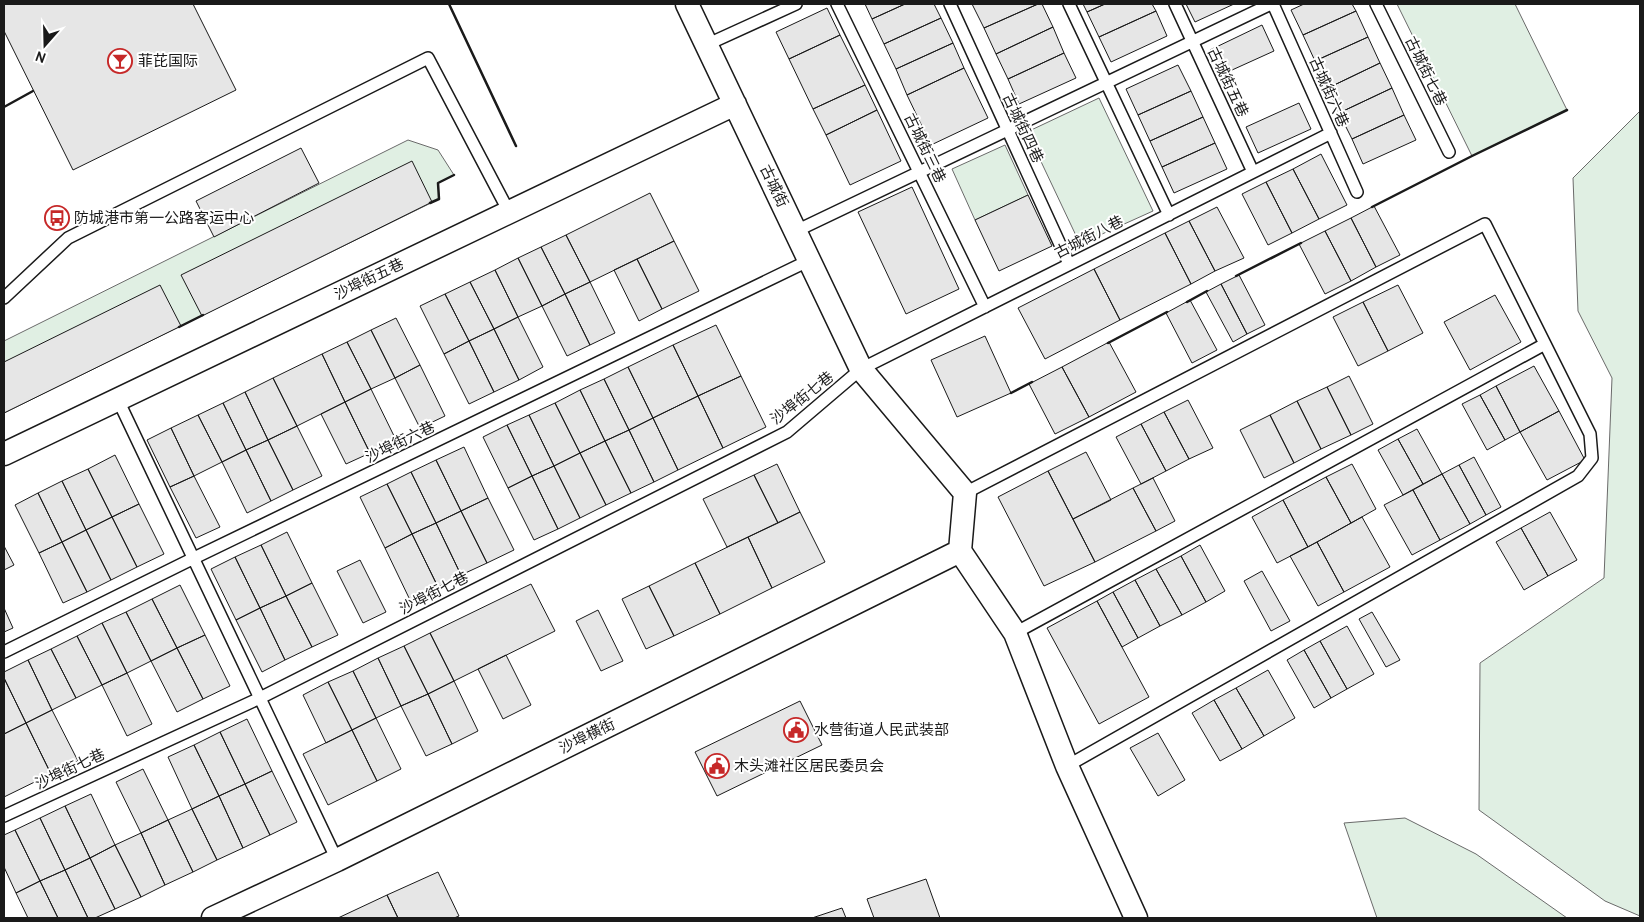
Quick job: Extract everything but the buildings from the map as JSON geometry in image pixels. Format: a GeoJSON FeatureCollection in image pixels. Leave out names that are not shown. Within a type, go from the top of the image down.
{"type":"FeatureCollection","features":[{"type":"Feature","properties":{"kind":"street","name":"古城街"},"geometry":{"type":"LineString","coordinates":[[687,4],[861,369],[965,493]]}},
{"type":"Feature","properties":{"kind":"street","name":"沙埠街五巷"},"geometry":{"type":"LineString","coordinates":[[4,454],[734,104]]}},
{"type":"Feature","properties":{"kind":"street"},"geometry":{"type":"LineString","coordinates":[[965,493],[960,552],[1015,633],[1067,766],[1136,918]]}},
{"type":"Feature","properties":{"kind":"street","name":"沙埠横街"},"geometry":{"type":"LineString","coordinates":[[213,918],[337,860],[960,552]]}},
{"type":"Feature","properties":{"kind":"lane"},"geometry":{"type":"LineString","coordinates":[[706,45],[796,4]]}},
{"type":"Feature","properties":{"kind":"lane","name":"古城街三巷"},"geometry":{"type":"LineString","coordinates":[[837,4],[985,307]]}},
{"type":"Feature","properties":{"kind":"lane","name":"古城街四巷"},"geometry":{"type":"LineString","coordinates":[[950,4],[1069,264]]}},
{"type":"Feature","properties":{"kind":"lane"},"geometry":{"type":"LineString","coordinates":[[1069,4],[1169,214]]}},
{"type":"Feature","properties":{"kind":"lane","name":"古城街五巷"},"geometry":{"type":"LineString","coordinates":[[1175,4],[1253,172]]}},
{"type":"Feature","properties":{"kind":"lane"},"geometry":{"type":"LineString","coordinates":[[796,231],[1272,4]]}},
{"type":"Feature","properties":{"kind":"lane","name":"古城街六巷"},"geometry":{"type":"LineString","coordinates":[[1272,4],[1357,192]]}},
{"type":"Feature","properties":{"kind":"lane","name":"古城街七巷"},"geometry":{"type":"LineString","coordinates":[[1376,4],[1449,152]]}},
{"type":"Feature","properties":{"kind":"lane"},"geometry":{"type":"LineString","coordinates":[[4,298],[68,238],[428,58],[509,212]]}},
{"type":"Feature","properties":{"kind":"lane","name":"古城街八巷"},"geometry":{"type":"LineString","coordinates":[[861,369],[1331,133]]}},
{"type":"Feature","properties":{"kind":"lane"},"geometry":{"type":"LineString","coordinates":[[965,493],[1485,224],[1590,434],[1592,458],[1578,476],[1067,766]]}},
{"type":"Feature","properties":{"kind":"lane","name":"沙埠街六巷"},"geometry":{"type":"LineString","coordinates":[[4,652],[810,260]]}},
{"type":"Feature","properties":{"kind":"lane"},"geometry":{"type":"LineString","coordinates":[[1015,633],[1545,344]]}},
{"type":"Feature","properties":{"kind":"lane","name":"沙埠街七巷"},"geometry":{"type":"LineString","coordinates":[[4,816],[260,698],[787,432],[861,369]]}},
{"type":"Feature","properties":{"kind":"lane"},"geometry":{"type":"LineString","coordinates":[[118,400],[192,559],[337,860]]}},
{"type":"Feature","properties":{"kind":"green space"},"geometry":{"type":"Polygon","coordinates":[[[1397,4],[1515,4],[1567,110],[1472,156],[1397,4]]]}},
{"type":"Feature","properties":{"kind":"green space"},"geometry":{"type":"Polygon","coordinates":[[[1099,98],[1153,211],[1080,244],[1027,132],[1099,98]]]}},
{"type":"Feature","properties":{"kind":"green space"},"geometry":{"type":"Polygon","coordinates":[[[1640,111],[1640,916],[1605,901],[1479,810],[1480,663],[1604,578],[1612,378],[1578,311],[1573,178],[1640,111]]]}},
{"type":"Feature","properties":{"kind":"green space"},"geometry":{"type":"Polygon","coordinates":[[[408,140],[438,150],[454,175],[438,183],[439,199],[4,413],[4,341],[408,140]]]}},
{"type":"Feature","properties":{"kind":"green space"},"geometry":{"type":"Polygon","coordinates":[[[1005,145],[1028,195],[975,220],[952,169],[1005,145]]]}},
{"type":"Feature","properties":{"kind":"green space"},"geometry":{"type":"Polygon","coordinates":[[[1405,818],[1476,854],[1567,918],[1377,918],[1344,823],[1405,818]]]}},
{"type":"Feature","properties":{"kind":"wall"},"geometry":{"type":"LineString","coordinates":[[449,4],[516,146]]}},
{"type":"Feature","properties":{"kind":"wall"},"geometry":{"type":"LineString","coordinates":[[4,107],[33,91]]}},
{"type":"Feature","properties":{"kind":"wall"},"geometry":{"type":"LineString","coordinates":[[1372,207],[1567,110]]}},
{"type":"Feature","properties":{"kind":"wall"},"geometry":{"type":"LineString","coordinates":[[430,203],[439,199],[438,183],[454,175]]}},
{"type":"Feature","properties":{"kind":"wall"},"geometry":{"type":"LineString","coordinates":[[1236,276],[1301,243]]}},
{"type":"Feature","properties":{"kind":"wall"},"geometry":{"type":"LineString","coordinates":[[1187,302],[1207,291]]}},
{"type":"Feature","properties":{"kind":"wall"},"geometry":{"type":"LineString","coordinates":[[1108,343],[1167,312]]}},
{"type":"Feature","properties":{"kind":"wall"},"geometry":{"type":"LineString","coordinates":[[179,327],[203,315]]}},
{"type":"Feature","properties":{"kind":"wall"},"geometry":{"type":"LineString","coordinates":[[1011,393],[1032,382]]}},
{"type":"Feature","properties":{"kind":"place","name":"菲芘国际"},"geometry":{"type":"Point","coordinates":[120,61]}},
{"type":"Feature","properties":{"kind":"place","name":"防城港市第一公路客运中心"},"geometry":{"type":"Point","coordinates":[57,218]}},
{"type":"Feature","properties":{"kind":"place","name":"水营街道人民武装部"},"geometry":{"type":"Point","coordinates":[796,730]}},
{"type":"Feature","properties":{"kind":"place","name":"木头滩社区居民委员会"},"geometry":{"type":"Point","coordinates":[717,766]}}]}
